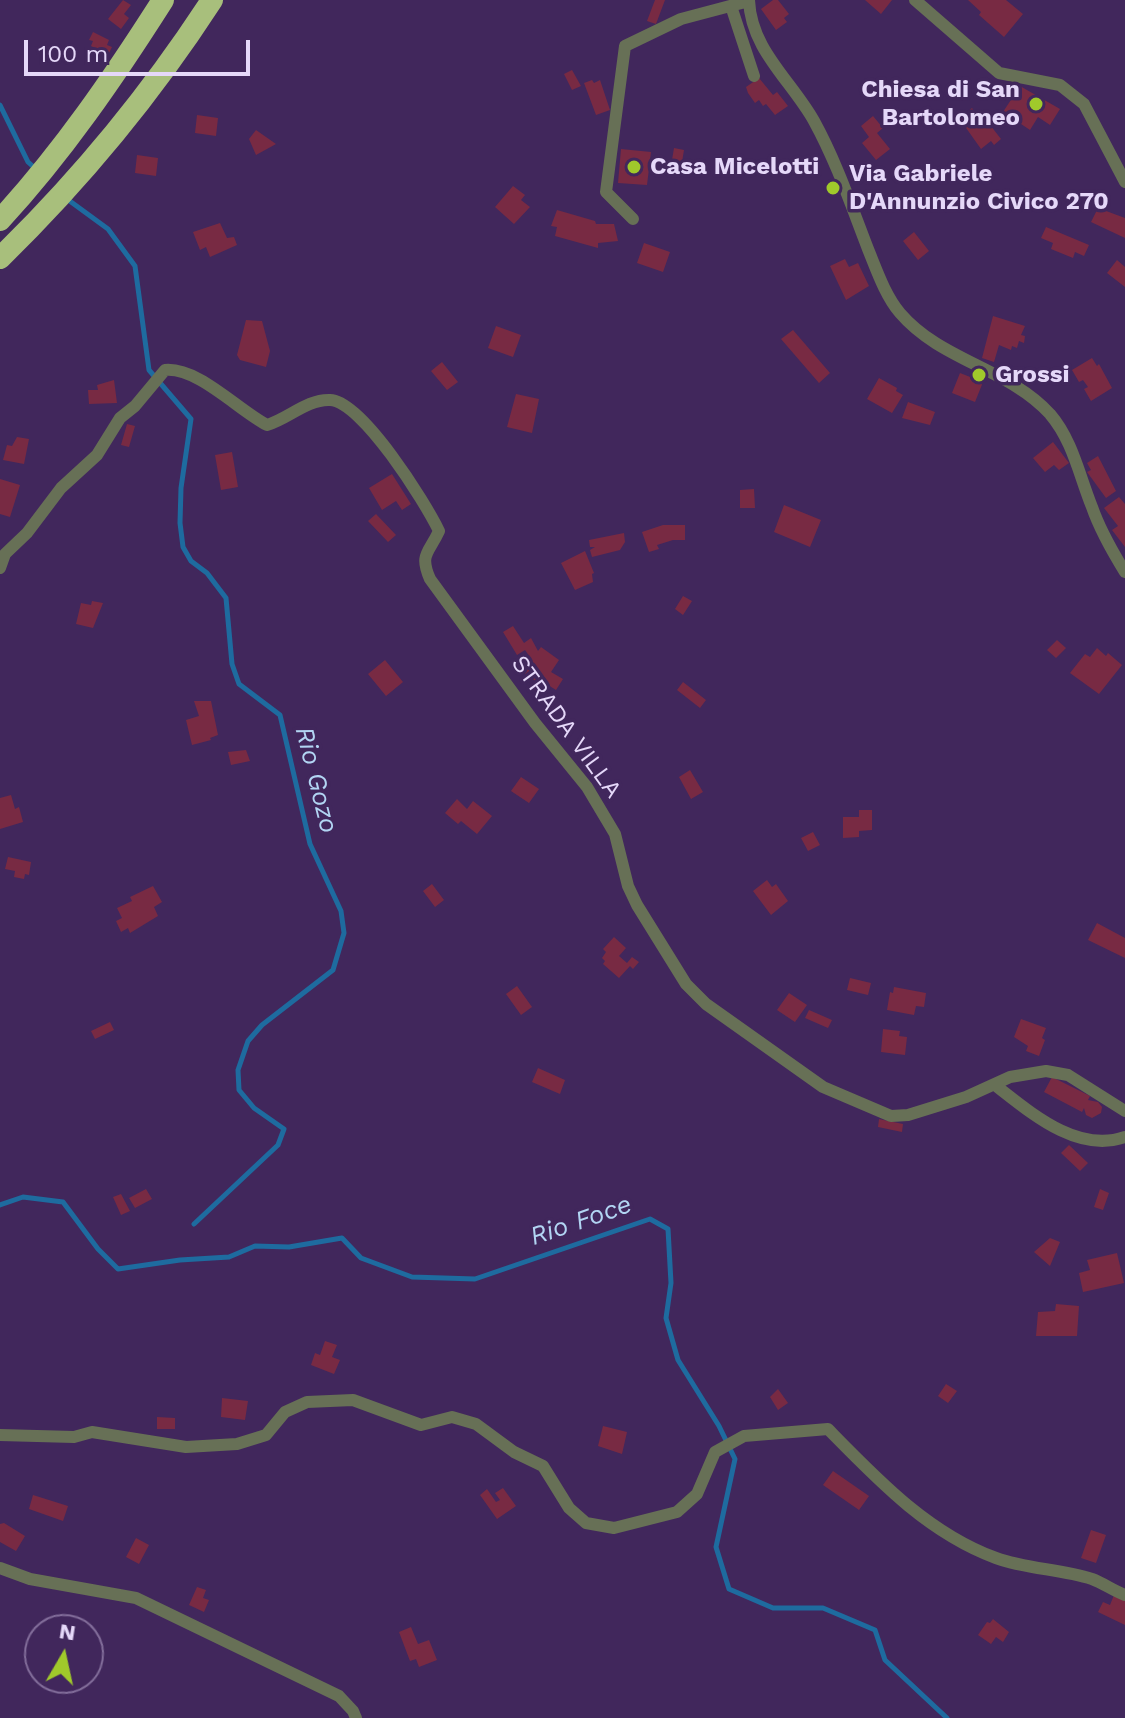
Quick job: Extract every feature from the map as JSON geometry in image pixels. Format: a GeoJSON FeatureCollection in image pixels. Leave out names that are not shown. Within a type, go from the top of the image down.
{"type":"FeatureCollection","features":[{"type":"Feature","properties":{"kind":"highway"},"geometry":{"type":"LineString","coordinates":[[0,220],[59,150],[115,76],[163,0]]}},
{"type":"Feature","properties":{"kind":"highway"},"geometry":{"type":"LineString","coordinates":[[0,258],[97,156],[149,91],[212,0]]}},
{"type":"Feature","properties":{"kind":"street"},"geometry":{"type":"LineString","coordinates":[[633,219],[606,192],[625,46],[681,19],[749,0],[754,32],[812,117],[833,158],[885,290],[901,314],[922,334],[951,354],[1024,390],[1051,415],[1069,442],[1108,546],[1125,572]]}},
{"type":"Feature","properties":{"kind":"street"},"geometry":{"type":"LineString","coordinates":[[915,0],[999,73],[1060,85],[1084,104],[1125,182]]}},
{"type":"Feature","properties":{"kind":"street"},"geometry":{"type":"LineString","coordinates":[[731,6],[754,76]]}},
{"type":"Feature","properties":{"kind":"street","name":"STRADA VILLA"},"geometry":{"type":"LineString","coordinates":[[0,568],[5,554],[27,533],[61,488],[97,455],[120,418],[135,406],[165,370],[178,368],[267,425],[318,401],[334,400],[352,410],[364,422],[410,480],[439,531],[424,557],[423,565],[430,579],[535,723],[587,787],[615,834],[628,886],[637,905],[686,984],[706,1004],[823,1087],[891,1116],[908,1115],[1024,1073],[1046,1071],[1068,1075],[1125,1111]]}},
{"type":"Feature","properties":{"kind":"street"},"geometry":{"type":"LineString","coordinates":[[995,1085],[1036,1117],[1061,1130],[1090,1139],[1113,1141],[1125,1137]]}},
{"type":"Feature","properties":{"kind":"street"},"geometry":{"type":"LineString","coordinates":[[0,1435],[74,1437],[92,1432],[186,1447],[237,1444],[266,1435],[285,1412],[307,1402],[353,1400],[421,1425],[452,1417],[476,1424],[514,1452],[543,1466],[569,1508],[586,1523],[614,1528],[677,1512],[697,1494],[715,1452],[744,1436],[828,1429],[886,1489],[959,1541],[998,1559],[1093,1580],[1125,1595]]}},
{"type":"Feature","properties":{"kind":"street"},"geometry":{"type":"LineString","coordinates":[[0,1568],[30,1579],[136,1598],[339,1696],[356,1718]]}},
{"type":"Feature","properties":{"kind":"building"},"geometry":{"type":"Polygon","coordinates":[[[123,0],[131,5],[124,14],[129,18],[121,29],[108,19],[123,0]]]}},
{"type":"Feature","properties":{"kind":"building"},"geometry":{"type":"Polygon","coordinates":[[[655,0],[665,0],[656,24],[647,21],[655,0]]]}},
{"type":"Feature","properties":{"kind":"building"},"geometry":{"type":"Polygon","coordinates":[[[778,0],[789,14],[784,18],[787,22],[776,30],[761,9],[778,0]]]}},
{"type":"Feature","properties":{"kind":"building"},"geometry":{"type":"Polygon","coordinates":[[[865,0],[892,0],[881,14],[865,0]]]}},
{"type":"Feature","properties":{"kind":"building"},"geometry":{"type":"Polygon","coordinates":[[[968,0],[1006,0],[1023,14],[1004,37],[979,15],[981,12],[968,0]]]}},
{"type":"Feature","properties":{"kind":"building"},"geometry":{"type":"Polygon","coordinates":[[[93,32],[109,40],[107,45],[112,47],[108,55],[91,46],[93,41],[89,40],[93,32]]]}},
{"type":"Feature","properties":{"kind":"building"},"geometry":{"type":"Polygon","coordinates":[[[572,70],[581,86],[572,90],[564,74],[572,70]]]}},
{"type":"Feature","properties":{"kind":"building"},"geometry":{"type":"Polygon","coordinates":[[[759,78],[773,95],[777,92],[788,106],[775,115],[766,104],[763,106],[759,100],[755,103],[748,93],[746,87],[759,78]]]}},
{"type":"Feature","properties":{"kind":"building"},"geometry":{"type":"Polygon","coordinates":[[[592,80],[594,83],[600,80],[610,110],[596,115],[584,83],[592,80]]]}},
{"type":"Feature","properties":{"kind":"building","name":"Chiesa di San Bartolomeo"},"geometry":{"type":"Polygon","coordinates":[[[1020,86],[1060,109],[1050,125],[1038,117],[1030,130],[1003,112],[1020,86]]]}},
{"type":"Feature","properties":{"kind":"building"},"geometry":{"type":"Polygon","coordinates":[[[972,108],[1001,139],[994,145],[991,141],[981,149],[959,118],[972,108]]]}},
{"type":"Feature","properties":{"kind":"building"},"geometry":{"type":"Polygon","coordinates":[[[197,115],[218,118],[216,136],[195,133],[197,115]]]}},
{"type":"Feature","properties":{"kind":"building"},"geometry":{"type":"Polygon","coordinates":[[[873,116],[883,128],[877,133],[890,149],[876,160],[862,143],[869,137],[861,126],[873,116]]]}},
{"type":"Feature","properties":{"kind":"building"},"geometry":{"type":"Polygon","coordinates":[[[256,130],[276,144],[256,155],[249,139],[256,130]]]}},
{"type":"Feature","properties":{"kind":"building"},"geometry":{"type":"Polygon","coordinates":[[[674,148],[684,150],[681,168],[671,166],[674,148]]]}},
{"type":"Feature","properties":{"kind":"building","name":"Casa Micelotti"},"geometry":{"type":"Polygon","coordinates":[[[621,149],[651,152],[647,185],[618,183],[621,149]]]}},
{"type":"Feature","properties":{"kind":"building"},"geometry":{"type":"Polygon","coordinates":[[[137,155],[158,158],[156,176],[135,173],[137,155]]]}},
{"type":"Feature","properties":{"kind":"building"},"geometry":{"type":"Polygon","coordinates":[[[513,186],[525,195],[521,200],[530,207],[514,224],[495,207],[513,186]]]}},
{"type":"Feature","properties":{"kind":"building"},"geometry":{"type":"Polygon","coordinates":[[[1098,208],[1125,218],[1125,238],[1091,222],[1098,208]]]}},
{"type":"Feature","properties":{"kind":"building"},"geometry":{"type":"Polygon","coordinates":[[[557,210],[595,221],[596,224],[614,224],[618,241],[598,243],[598,248],[555,236],[557,227],[551,226],[557,210]]]}},
{"type":"Feature","properties":{"kind":"building"},"geometry":{"type":"Polygon","coordinates":[[[220,223],[227,238],[234,237],[237,245],[210,257],[206,247],[200,250],[193,232],[220,223]]]}},
{"type":"Feature","properties":{"kind":"building"},"geometry":{"type":"Polygon","coordinates":[[[1046,227],[1089,245],[1084,256],[1075,252],[1073,258],[1051,249],[1053,243],[1041,238],[1046,227]]]}},
{"type":"Feature","properties":{"kind":"building"},"geometry":{"type":"Polygon","coordinates":[[[914,232],[929,251],[918,260],[903,241],[914,232]]]}},
{"type":"Feature","properties":{"kind":"building"},"geometry":{"type":"Polygon","coordinates":[[[644,243],[670,252],[663,272],[637,263],[644,243]]]}},
{"type":"Feature","properties":{"kind":"building"},"geometry":{"type":"Polygon","coordinates":[[[845,259],[849,267],[858,263],[869,286],[846,300],[830,266],[845,259]]]}},
{"type":"Feature","properties":{"kind":"building"},"geometry":{"type":"Polygon","coordinates":[[[1117,260],[1125,267],[1125,287],[1107,273],[1117,260]]]}},
{"type":"Feature","properties":{"kind":"building"},"geometry":{"type":"Polygon","coordinates":[[[993,316],[1025,326],[1021,335],[1025,336],[1024,343],[1019,341],[1017,348],[1012,346],[1011,350],[999,345],[994,362],[982,358],[993,316]]]}},
{"type":"Feature","properties":{"kind":"building"},"geometry":{"type":"Polygon","coordinates":[[[246,320],[262,321],[270,351],[266,367],[240,360],[237,355],[246,320]]]}},
{"type":"Feature","properties":{"kind":"building"},"geometry":{"type":"Polygon","coordinates":[[[496,326],[521,335],[513,357],[488,348],[496,326]]]}},
{"type":"Feature","properties":{"kind":"building"},"geometry":{"type":"Polygon","coordinates":[[[793,330],[830,373],[819,383],[781,339],[793,330]]]}},
{"type":"Feature","properties":{"kind":"building"},"geometry":{"type":"Polygon","coordinates":[[[1092,358],[1097,366],[1099,364],[1112,388],[1091,401],[1084,389],[1088,387],[1083,380],[1079,382],[1072,370],[1092,358]]]}},
{"type":"Feature","properties":{"kind":"building"},"geometry":{"type":"Polygon","coordinates":[[[442,362],[458,382],[447,390],[431,371],[442,362]]]}},
{"type":"Feature","properties":{"kind":"building"},"geometry":{"type":"Polygon","coordinates":[[[960,373],[983,382],[975,402],[952,393],[960,373]]]}},
{"type":"Feature","properties":{"kind":"building"},"geometry":{"type":"Polygon","coordinates":[[[879,378],[903,395],[892,413],[867,399],[879,378]]]}},
{"type":"Feature","properties":{"kind":"building"},"geometry":{"type":"Polygon","coordinates":[[[114,380],[117,403],[89,404],[88,390],[98,390],[97,385],[114,380]]]}},
{"type":"Feature","properties":{"kind":"building"},"geometry":{"type":"Polygon","coordinates":[[[516,394],[539,399],[532,433],[507,427],[516,394]]]}},
{"type":"Feature","properties":{"kind":"building"},"geometry":{"type":"Polygon","coordinates":[[[908,402],[935,412],[930,425],[902,418],[908,402]]]}},
{"type":"Feature","properties":{"kind":"building"},"geometry":{"type":"Polygon","coordinates":[[[127,424],[135,426],[129,447],[121,445],[127,424]]]}},
{"type":"Feature","properties":{"kind":"building"},"geometry":{"type":"Polygon","coordinates":[[[17,437],[29,439],[24,464],[3,460],[7,445],[12,446],[17,437]]]}},
{"type":"Feature","properties":{"kind":"building"},"geometry":{"type":"Polygon","coordinates":[[[1053,442],[1069,463],[1059,470],[1054,465],[1045,472],[1033,458],[1053,442]]]}},
{"type":"Feature","properties":{"kind":"building"},"geometry":{"type":"Polygon","coordinates":[[[232,452],[238,487],[221,490],[215,455],[232,452]]]}},
{"type":"Feature","properties":{"kind":"building"},"geometry":{"type":"Polygon","coordinates":[[[1098,456],[1116,491],[1106,498],[1087,472],[1091,470],[1087,463],[1098,456]]]}},
{"type":"Feature","properties":{"kind":"building"},"geometry":{"type":"Polygon","coordinates":[[[392,474],[411,504],[402,510],[396,501],[382,510],[369,488],[392,474]]]}},
{"type":"Feature","properties":{"kind":"building"},"geometry":{"type":"Polygon","coordinates":[[[0,479],[20,485],[10,517],[0,514],[0,479]]]}},
{"type":"Feature","properties":{"kind":"building"},"geometry":{"type":"Polygon","coordinates":[[[754,489],[755,508],[740,508],[740,490],[754,489]]]}},
{"type":"Feature","properties":{"kind":"building"},"geometry":{"type":"Polygon","coordinates":[[[1119,497],[1125,504],[1125,547],[1112,530],[1118,526],[1104,508],[1119,497]]]}},
{"type":"Feature","properties":{"kind":"building"},"geometry":{"type":"Polygon","coordinates":[[[784,505],[821,520],[810,547],[774,532],[784,505]]]}},
{"type":"Feature","properties":{"kind":"building"},"geometry":{"type":"Polygon","coordinates":[[[376,514],[396,535],[388,542],[368,521],[376,514]]]}},
{"type":"Feature","properties":{"kind":"building"},"geometry":{"type":"Polygon","coordinates":[[[663,525],[685,525],[685,540],[657,545],[659,549],[649,552],[642,532],[663,525]]]}},
{"type":"Feature","properties":{"kind":"building"},"geometry":{"type":"Polygon","coordinates":[[[624,533],[625,542],[620,550],[592,557],[590,550],[595,547],[590,547],[589,540],[624,533]]]}},
{"type":"Feature","properties":{"kind":"building"},"geometry":{"type":"Polygon","coordinates":[[[585,551],[594,573],[593,582],[575,590],[561,563],[585,551]]]}},
{"type":"Feature","properties":{"kind":"building"},"geometry":{"type":"Polygon","coordinates":[[[683,596],[692,601],[683,615],[675,609],[683,596]]]}},
{"type":"Feature","properties":{"kind":"building"},"geometry":{"type":"Polygon","coordinates":[[[92,601],[103,603],[93,628],[76,624],[81,603],[91,605],[92,601]]]}},
{"type":"Feature","properties":{"kind":"building"},"geometry":{"type":"Polygon","coordinates":[[[513,626],[524,643],[531,638],[538,651],[541,647],[559,660],[551,672],[563,679],[556,690],[548,685],[546,688],[524,673],[532,660],[525,650],[517,655],[503,632],[513,626]]]}},
{"type":"Feature","properties":{"kind":"building"},"geometry":{"type":"Polygon","coordinates":[[[1057,640],[1066,648],[1056,658],[1047,650],[1057,640]]]}},
{"type":"Feature","properties":{"kind":"building"},"geometry":{"type":"Polygon","coordinates":[[[1097,648],[1122,665],[1099,694],[1070,673],[1085,654],[1090,657],[1097,648]]]}},
{"type":"Feature","properties":{"kind":"building"},"geometry":{"type":"Polygon","coordinates":[[[385,660],[403,682],[386,696],[368,674],[385,660]]]}},
{"type":"Feature","properties":{"kind":"building"},"geometry":{"type":"Polygon","coordinates":[[[683,682],[706,700],[700,708],[677,690],[683,682]]]}},
{"type":"Feature","properties":{"kind":"building"},"geometry":{"type":"Polygon","coordinates":[[[194,701],[211,701],[218,735],[192,745],[186,720],[199,716],[194,701]]]}},
{"type":"Feature","properties":{"kind":"building"},"geometry":{"type":"Polygon","coordinates":[[[246,750],[250,761],[231,765],[228,752],[246,750]]]}},
{"type":"Feature","properties":{"kind":"building"},"geometry":{"type":"Polygon","coordinates":[[[690,770],[703,792],[691,799],[679,777],[690,770]]]}},
{"type":"Feature","properties":{"kind":"building"},"geometry":{"type":"Polygon","coordinates":[[[521,777],[539,789],[529,803],[511,791],[521,777]]]}},
{"type":"Feature","properties":{"kind":"building"},"geometry":{"type":"Polygon","coordinates":[[[11,795],[15,809],[19,807],[23,822],[0,829],[0,798],[11,795]]]}},
{"type":"Feature","properties":{"kind":"building"},"geometry":{"type":"Polygon","coordinates":[[[457,799],[467,809],[473,801],[492,816],[477,834],[445,813],[457,799]]]}},
{"type":"Feature","properties":{"kind":"building"},"geometry":{"type":"Polygon","coordinates":[[[859,810],[872,810],[872,830],[859,831],[859,837],[843,838],[843,817],[859,817],[859,810]]]}},
{"type":"Feature","properties":{"kind":"building"},"geometry":{"type":"Polygon","coordinates":[[[813,832],[820,845],[808,851],[801,838],[813,832]]]}},
{"type":"Feature","properties":{"kind":"building"},"geometry":{"type":"Polygon","coordinates":[[[8,857],[31,862],[29,875],[25,874],[24,879],[14,877],[15,871],[5,869],[8,857]]]}},
{"type":"Feature","properties":{"kind":"building"},"geometry":{"type":"Polygon","coordinates":[[[767,880],[772,887],[776,884],[788,901],[771,915],[753,891],[767,880]]]}},
{"type":"Feature","properties":{"kind":"building"},"geometry":{"type":"Polygon","coordinates":[[[432,884],[444,900],[435,907],[423,891],[432,884]]]}},
{"type":"Feature","properties":{"kind":"building"},"geometry":{"type":"Polygon","coordinates":[[[153,886],[162,902],[154,907],[158,916],[130,933],[128,928],[121,932],[116,921],[122,918],[117,908],[132,901],[130,897],[153,886]]]}},
{"type":"Feature","properties":{"kind":"building"},"geometry":{"type":"Polygon","coordinates":[[[1097,923],[1125,938],[1125,958],[1088,940],[1097,923]]]}},
{"type":"Feature","properties":{"kind":"building"},"geometry":{"type":"Polygon","coordinates":[[[614,937],[626,948],[619,956],[627,963],[632,957],[639,962],[633,969],[630,966],[619,978],[603,964],[605,961],[602,958],[606,952],[603,949],[614,937]]]}},
{"type":"Feature","properties":{"kind":"building"},"geometry":{"type":"Polygon","coordinates":[[[850,978],[871,983],[868,995],[847,990],[850,978]]]}},
{"type":"Feature","properties":{"kind":"building"},"geometry":{"type":"Polygon","coordinates":[[[517,986],[532,1007],[521,1015],[506,994],[517,986]]]}},
{"type":"Feature","properties":{"kind":"building"},"geometry":{"type":"Polygon","coordinates":[[[894,987],[926,993],[924,1007],[916,1006],[914,1015],[887,1010],[894,987]]]}},
{"type":"Feature","properties":{"kind":"building"},"geometry":{"type":"Polygon","coordinates":[[[789,993],[807,1005],[795,1022],[777,1010],[789,993]]]}},
{"type":"Feature","properties":{"kind":"building"},"geometry":{"type":"Polygon","coordinates":[[[809,1010],[832,1020],[828,1028],[805,1018],[809,1010]]]}},
{"type":"Feature","properties":{"kind":"building"},"geometry":{"type":"Polygon","coordinates":[[[1021,1019],[1046,1028],[1039,1056],[1026,1051],[1028,1046],[1014,1037],[1021,1019]]]}},
{"type":"Feature","properties":{"kind":"building"},"geometry":{"type":"Polygon","coordinates":[[[110,1022],[114,1030],[95,1039],[91,1031],[110,1022]]]}},
{"type":"Feature","properties":{"kind":"building"},"geometry":{"type":"Polygon","coordinates":[[[883,1029],[900,1031],[899,1036],[907,1037],[905,1055],[881,1052],[883,1029]]]}},
{"type":"Feature","properties":{"kind":"building"},"geometry":{"type":"Polygon","coordinates":[[[538,1068],[565,1080],[560,1094],[532,1082],[538,1068]]]}},
{"type":"Feature","properties":{"kind":"building"},"geometry":{"type":"Polygon","coordinates":[[[1052,1077],[1090,1096],[1088,1100],[1098,1102],[1102,1107],[1101,1113],[1092,1118],[1086,1115],[1084,1108],[1082,1112],[1044,1092],[1052,1077]]]}},
{"type":"Feature","properties":{"kind":"building"},"geometry":{"type":"Polygon","coordinates":[[[879,1119],[903,1124],[902,1132],[878,1127],[879,1119]]]}},
{"type":"Feature","properties":{"kind":"building"},"geometry":{"type":"Polygon","coordinates":[[[1069,1145],[1088,1163],[1080,1171],[1061,1153],[1069,1145]]]}},
{"type":"Feature","properties":{"kind":"building"},"geometry":{"type":"Polygon","coordinates":[[[146,1189],[152,1199],[135,1208],[129,1198],[146,1189]]]}},
{"type":"Feature","properties":{"kind":"building"},"geometry":{"type":"Polygon","coordinates":[[[1100,1189],[1109,1193],[1103,1210],[1094,1207],[1100,1189]]]}},
{"type":"Feature","properties":{"kind":"building"},"geometry":{"type":"Polygon","coordinates":[[[121,1194],[130,1211],[121,1215],[113,1197],[121,1194]]]}},
{"type":"Feature","properties":{"kind":"building"},"geometry":{"type":"Polygon","coordinates":[[[1050,1238],[1060,1242],[1050,1266],[1034,1252],[1050,1238]]]}},
{"type":"Feature","properties":{"kind":"building"},"geometry":{"type":"Polygon","coordinates":[[[1117,1253],[1124,1283],[1083,1292],[1079,1273],[1090,1270],[1087,1260],[1117,1253]]]}},
{"type":"Feature","properties":{"kind":"building"},"geometry":{"type":"Polygon","coordinates":[[[1056,1304],[1079,1306],[1077,1336],[1036,1336],[1038,1312],[1055,1311],[1056,1304]]]}},
{"type":"Feature","properties":{"kind":"building"},"geometry":{"type":"Polygon","coordinates":[[[325,1341],[337,1345],[332,1357],[340,1360],[334,1374],[311,1365],[315,1353],[320,1355],[325,1341]]]}},
{"type":"Feature","properties":{"kind":"building"},"geometry":{"type":"Polygon","coordinates":[[[946,1384],[957,1391],[948,1403],[938,1396],[946,1384]]]}},
{"type":"Feature","properties":{"kind":"building"},"geometry":{"type":"Polygon","coordinates":[[[778,1389],[788,1403],[778,1410],[770,1397],[778,1389]]]}},
{"type":"Feature","properties":{"kind":"building"},"geometry":{"type":"Polygon","coordinates":[[[222,1398],[248,1401],[245,1420],[221,1417],[222,1398]]]}},
{"type":"Feature","properties":{"kind":"building"},"geometry":{"type":"Polygon","coordinates":[[[157,1417],[175,1418],[175,1429],[157,1429],[157,1417]]]}},
{"type":"Feature","properties":{"kind":"building"},"geometry":{"type":"Polygon","coordinates":[[[603,1426],[627,1432],[622,1454],[598,1446],[603,1426]]]}},
{"type":"Feature","properties":{"kind":"building"},"geometry":{"type":"Polygon","coordinates":[[[833,1471],[869,1496],[859,1510],[823,1485],[833,1471]]]}},
{"type":"Feature","properties":{"kind":"building"},"geometry":{"type":"Polygon","coordinates":[[[503,1488],[516,1506],[497,1519],[480,1495],[487,1489],[496,1502],[500,1500],[495,1493],[503,1488]]]}},
{"type":"Feature","properties":{"kind":"building"},"geometry":{"type":"Polygon","coordinates":[[[33,1495],[68,1506],[63,1521],[29,1509],[33,1495]]]}},
{"type":"Feature","properties":{"kind":"building"},"geometry":{"type":"Polygon","coordinates":[[[4,1523],[25,1536],[16,1551],[0,1542],[0,1524],[4,1523]]]}},
{"type":"Feature","properties":{"kind":"building"},"geometry":{"type":"Polygon","coordinates":[[[1091,1530],[1106,1535],[1096,1563],[1081,1558],[1091,1530]]]}},
{"type":"Feature","properties":{"kind":"building"},"geometry":{"type":"Polygon","coordinates":[[[136,1538],[149,1545],[139,1564],[126,1557],[136,1538]]]}},
{"type":"Feature","properties":{"kind":"building"},"geometry":{"type":"Polygon","coordinates":[[[197,1587],[206,1590],[203,1598],[209,1600],[204,1612],[189,1605],[197,1587]]]}},
{"type":"Feature","properties":{"kind":"building"},"geometry":{"type":"Polygon","coordinates":[[[1114,1595],[1125,1601],[1125,1625],[1098,1612],[1103,1602],[1110,1605],[1114,1595]]]}},
{"type":"Feature","properties":{"kind":"building"},"geometry":{"type":"Polygon","coordinates":[[[993,1619],[1009,1632],[1003,1642],[996,1637],[991,1644],[978,1635],[993,1619]]]}},
{"type":"Feature","properties":{"kind":"building"},"geometry":{"type":"Polygon","coordinates":[[[411,1627],[418,1644],[429,1640],[437,1660],[419,1667],[416,1659],[410,1661],[399,1632],[411,1627]]]}},
{"type":"Feature","properties":{"kind":"waterway","name":"Rio Gozo"},"geometry":{"type":"LineString","coordinates":[[0,105],[28,162],[37,170]]}},
{"type":"Feature","properties":{"kind":"waterway","name":"Rio Gozo"},"geometry":{"type":"LineString","coordinates":[[67,199],[108,229],[135,266],[149,370],[191,419],[181,488],[183,547],[191,561],[207,573],[226,598],[232,664],[239,684],[280,715],[310,844],[341,911],[344,933],[333,970],[262,1025],[248,1041],[238,1070],[239,1090],[254,1108],[284,1129],[278,1145],[194,1224]]}},
{"type":"Feature","properties":{"kind":"waterway","name":"Rio Foce"},"geometry":{"type":"LineString","coordinates":[[0,1205],[23,1197],[63,1202],[98,1249],[118,1269],[229,1257],[255,1246],[289,1247],[342,1238],[361,1258],[412,1277],[475,1279],[650,1219],[668,1229],[671,1283],[666,1318],[678,1360],[719,1426],[735,1459],[716,1547],[729,1589],[773,1608],[823,1608],[875,1630],[885,1660],[947,1718]]}},
{"type":"Feature","properties":{"kind":"place","name":"Chiesa di San Bartolomeo"},"geometry":{"type":"Point","coordinates":[1036,104]}},
{"type":"Feature","properties":{"kind":"place","name":"Casa Micelotti"},"geometry":{"type":"Point","coordinates":[634,167]}},
{"type":"Feature","properties":{"kind":"place","name":"Via Gabriele D'Annunzio Civico 270"},"geometry":{"type":"Point","coordinates":[833,188]}},
{"type":"Feature","properties":{"kind":"place","name":"Grossi"},"geometry":{"type":"Point","coordinates":[979,375]}}]}
